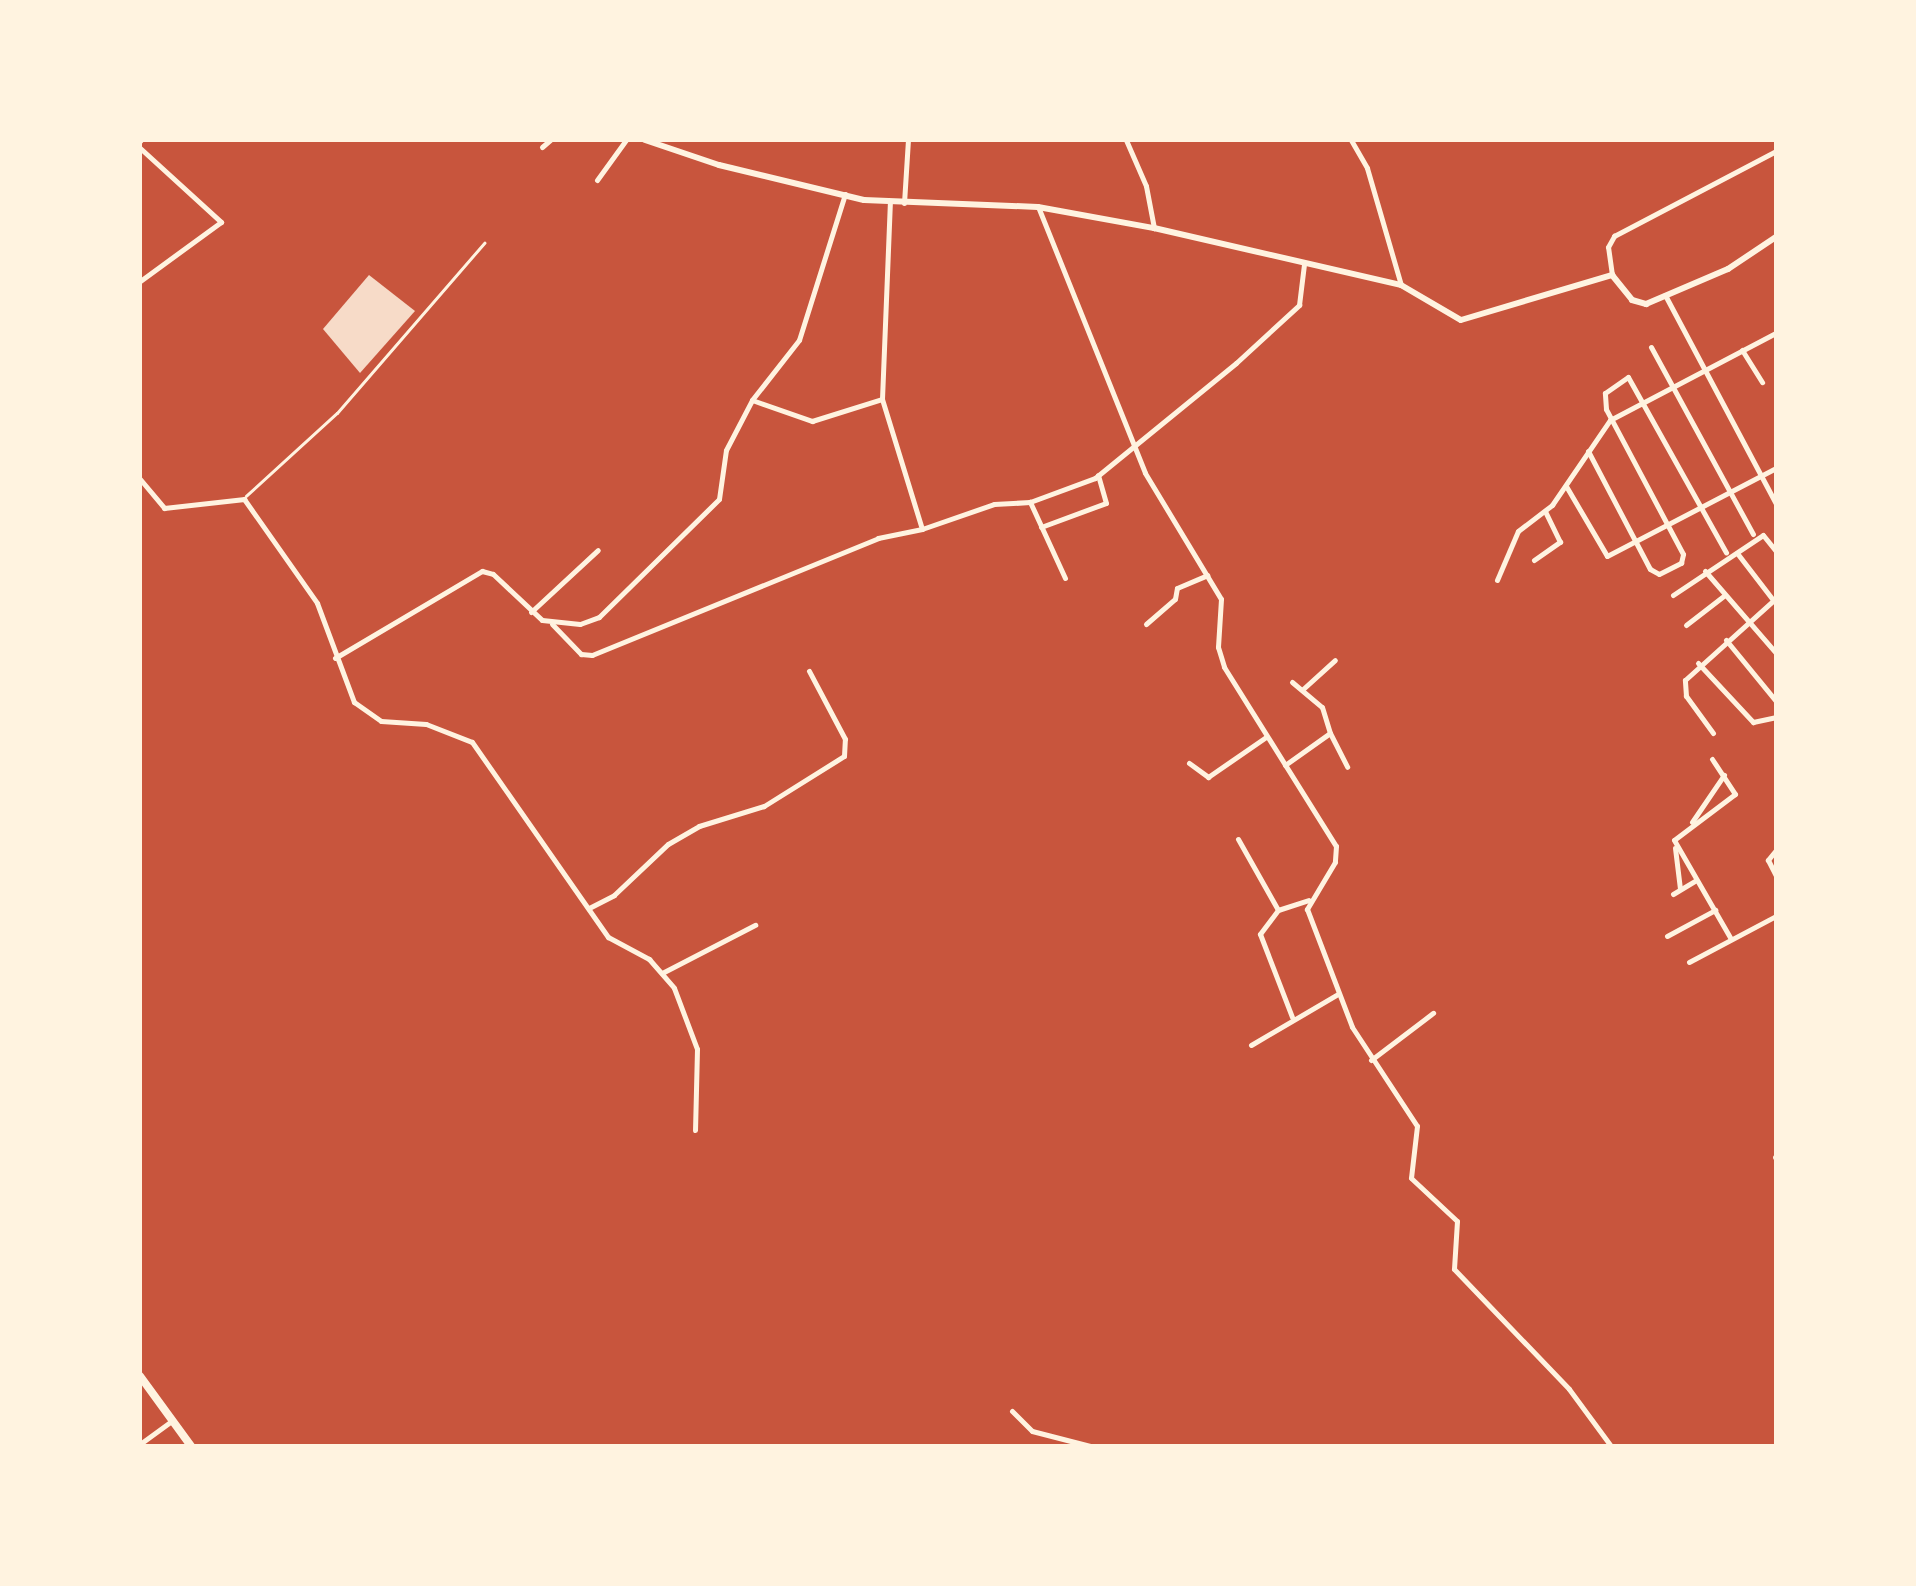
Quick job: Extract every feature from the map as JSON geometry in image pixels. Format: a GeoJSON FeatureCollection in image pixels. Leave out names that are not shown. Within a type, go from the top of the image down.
{"type":"FeatureCollection","features":[{"type":"Feature","properties":{"kind":"main road"},"geometry":{"type":"LineString","coordinates":[[140,1376],[191,1446]]}},
{"type":"Feature","properties":{"kind":"street"},"geometry":{"type":"LineString","coordinates":[[542,147],[550,140]]}},
{"type":"Feature","properties":{"kind":"street"},"geometry":{"type":"LineString","coordinates":[[597,180],[626,140]]}},
{"type":"Feature","properties":{"kind":"street"},"geometry":{"type":"LineString","coordinates":[[645,140],[718,165],[890,203],[1038,207],[1154,228],[1401,285],[1461,320],[1612,275]]}},
{"type":"Feature","properties":{"kind":"street"},"geometry":{"type":"LineString","coordinates":[[904,203],[908,140]]}},
{"type":"Feature","properties":{"kind":"street"},"geometry":{"type":"LineString","coordinates":[[1126,140],[1154,228]]}},
{"type":"Feature","properties":{"kind":"street"},"geometry":{"type":"LineString","coordinates":[[1351,140],[1368,168],[1401,285]]}},
{"type":"Feature","properties":{"kind":"street"},"geometry":{"type":"LineString","coordinates":[[140,143],[220,222],[140,281]]}},
{"type":"Feature","properties":{"kind":"street"},"geometry":{"type":"LineString","coordinates":[[1776,151],[1614,236],[1608,248],[1612,275],[1639,302],[1728,269],[1776,238]]}},
{"type":"Feature","properties":{"kind":"street"},"geometry":{"type":"LineString","coordinates":[[550,622],[599,617],[718,498],[726,450],[752,400],[802,333],[845,194]]}},
{"type":"Feature","properties":{"kind":"street"},"geometry":{"type":"LineString","coordinates":[[890,203],[882,399],[922,529]]}},
{"type":"Feature","properties":{"kind":"street"},"geometry":{"type":"LineString","coordinates":[[1038,207],[1133,444],[1222,606],[1219,656],[1337,854],[1308,900],[1311,926],[1338,994],[1371,1060],[1417,1126],[1411,1178],[1459,1225],[1451,1264],[1570,1389],[1611,1446]]}},
{"type":"Feature","properties":{"kind":"street"},"geometry":{"type":"LineString","coordinates":[[336,658],[482,571],[494,574],[581,654],[592,655],[878,538],[922,529],[994,504],[1030,502],[1098,476],[1299,305],[1304,264]]}},
{"type":"Feature","properties":{"kind":"street"},"geometry":{"type":"LineString","coordinates":[[1664,295],[1776,504]]}},
{"type":"Feature","properties":{"kind":"street"},"geometry":{"type":"LineString","coordinates":[[1497,580],[1518,531],[1545,511],[1610,420],[1776,333]]}},
{"type":"Feature","properties":{"kind":"street"},"geometry":{"type":"LineString","coordinates":[[1651,347],[1726,494],[1753,534]]}},
{"type":"Feature","properties":{"kind":"street"},"geometry":{"type":"LineString","coordinates":[[1742,350],[1762,382]]}},
{"type":"Feature","properties":{"kind":"street"},"geometry":{"type":"LineString","coordinates":[[1588,451],[1636,541],[1659,574],[1683,558],[1610,420],[1605,393],[1623,378],[1631,379],[1697,508],[1726,552]]}},
{"type":"Feature","properties":{"kind":"street"},"geometry":{"type":"LineString","coordinates":[[752,400],[812,421],[882,399]]}},
{"type":"Feature","properties":{"kind":"street"},"geometry":{"type":"LineString","coordinates":[[1565,484],[1607,556],[1776,468]]}},
{"type":"Feature","properties":{"kind":"street"},"geometry":{"type":"LineString","coordinates":[[1041,527],[1106,502],[1098,476]]}},
{"type":"Feature","properties":{"kind":"street"},"geometry":{"type":"LineString","coordinates":[[140,479],[157,504],[170,509],[244,499],[317,603],[344,685],[368,715],[426,724],[472,742],[611,940],[662,973],[694,1034],[695,1130]]}},
{"type":"Feature","properties":{"kind":"street"},"geometry":{"type":"LineString","coordinates":[[1030,502],[1065,578]]}},
{"type":"Feature","properties":{"kind":"street"},"geometry":{"type":"LineString","coordinates":[[1534,560],[1560,542],[1545,511]]}},
{"type":"Feature","properties":{"kind":"street"},"geometry":{"type":"LineString","coordinates":[[1673,595],[1763,535],[1776,551]]}},
{"type":"Feature","properties":{"kind":"street"},"geometry":{"type":"LineString","coordinates":[[531,612],[598,550]]}},
{"type":"Feature","properties":{"kind":"street"},"geometry":{"type":"LineString","coordinates":[[1713,732],[1686,696],[1685,680],[1698,663],[1774,599],[1737,553]]}},
{"type":"Feature","properties":{"kind":"street"},"geometry":{"type":"LineString","coordinates":[[1705,571],[1776,653]]}},
{"type":"Feature","properties":{"kind":"street"},"geometry":{"type":"LineString","coordinates":[[1146,624],[1175,599],[1177,588],[1207,575]]}},
{"type":"Feature","properties":{"kind":"street"},"geometry":{"type":"LineString","coordinates":[[1686,626],[1726,595]]}},
{"type":"Feature","properties":{"kind":"street"},"geometry":{"type":"LineString","coordinates":[[1726,640],[1776,701]]}},
{"type":"Feature","properties":{"kind":"street"},"geometry":{"type":"LineString","coordinates":[[1303,690],[1335,660]]}},
{"type":"Feature","properties":{"kind":"street"},"geometry":{"type":"LineString","coordinates":[[1698,663],[1753,722],[1776,717]]}},
{"type":"Feature","properties":{"kind":"street"},"geometry":{"type":"LineString","coordinates":[[589,908],[614,894],[668,844],[699,826],[764,806],[844,756],[845,739],[809,672]]}},
{"type":"Feature","properties":{"kind":"street"},"geometry":{"type":"LineString","coordinates":[[1292,682],[1327,714],[1330,734],[1348,767]]}},
{"type":"Feature","properties":{"kind":"street"},"geometry":{"type":"LineString","coordinates":[[1285,765],[1330,734]]}},
{"type":"Feature","properties":{"kind":"street"},"geometry":{"type":"LineString","coordinates":[[1190,763],[1208,778],[1266,737]]}},
{"type":"Feature","properties":{"kind":"street"},"geometry":{"type":"LineString","coordinates":[[1680,889],[1674,839],[1735,794],[1712,759]]}},
{"type":"Feature","properties":{"kind":"street"},"geometry":{"type":"LineString","coordinates":[[1690,824],[1724,775]]}},
{"type":"Feature","properties":{"kind":"street"},"geometry":{"type":"LineString","coordinates":[[1238,839],[1278,910]]}},
{"type":"Feature","properties":{"kind":"street"},"geometry":{"type":"LineString","coordinates":[[1675,846],[1731,939]]}},
{"type":"Feature","properties":{"kind":"street"},"geometry":{"type":"LineString","coordinates":[[1776,850],[1768,860],[1776,876]]}},
{"type":"Feature","properties":{"kind":"street"},"geometry":{"type":"LineString","coordinates":[[1672,894],[1696,880]]}},
{"type":"Feature","properties":{"kind":"street"},"geometry":{"type":"LineString","coordinates":[[1292,1017],[1260,934],[1278,910],[1308,900]]}},
{"type":"Feature","properties":{"kind":"street"},"geometry":{"type":"LineString","coordinates":[[1666,936],[1715,910]]}},
{"type":"Feature","properties":{"kind":"street"},"geometry":{"type":"LineString","coordinates":[[1689,962],[1776,916]]}},
{"type":"Feature","properties":{"kind":"street"},"geometry":{"type":"LineString","coordinates":[[662,973],[755,925]]}},
{"type":"Feature","properties":{"kind":"street"},"geometry":{"type":"LineString","coordinates":[[1251,1045],[1292,1017],[1338,994]]}},
{"type":"Feature","properties":{"kind":"street"},"geometry":{"type":"LineString","coordinates":[[1371,1060],[1433,1013]]}},
{"type":"Feature","properties":{"kind":"street"},"geometry":{"type":"LineString","coordinates":[[1012,1411],[1032,1431],[1090,1446]]}},
{"type":"Feature","properties":{"kind":"street"},"geometry":{"type":"LineString","coordinates":[[140,1444],[172,1422]]}},
{"type":"Feature","properties":{"kind":"lane"},"geometry":{"type":"LineString","coordinates":[[244,499],[338,413],[484,243]]}},
{"type":"Feature","properties":{"kind":"building"},"geometry":{"type":"Polygon","coordinates":[[[369,275],[415,311],[360,373],[323,329],[369,275]]]}}]}
